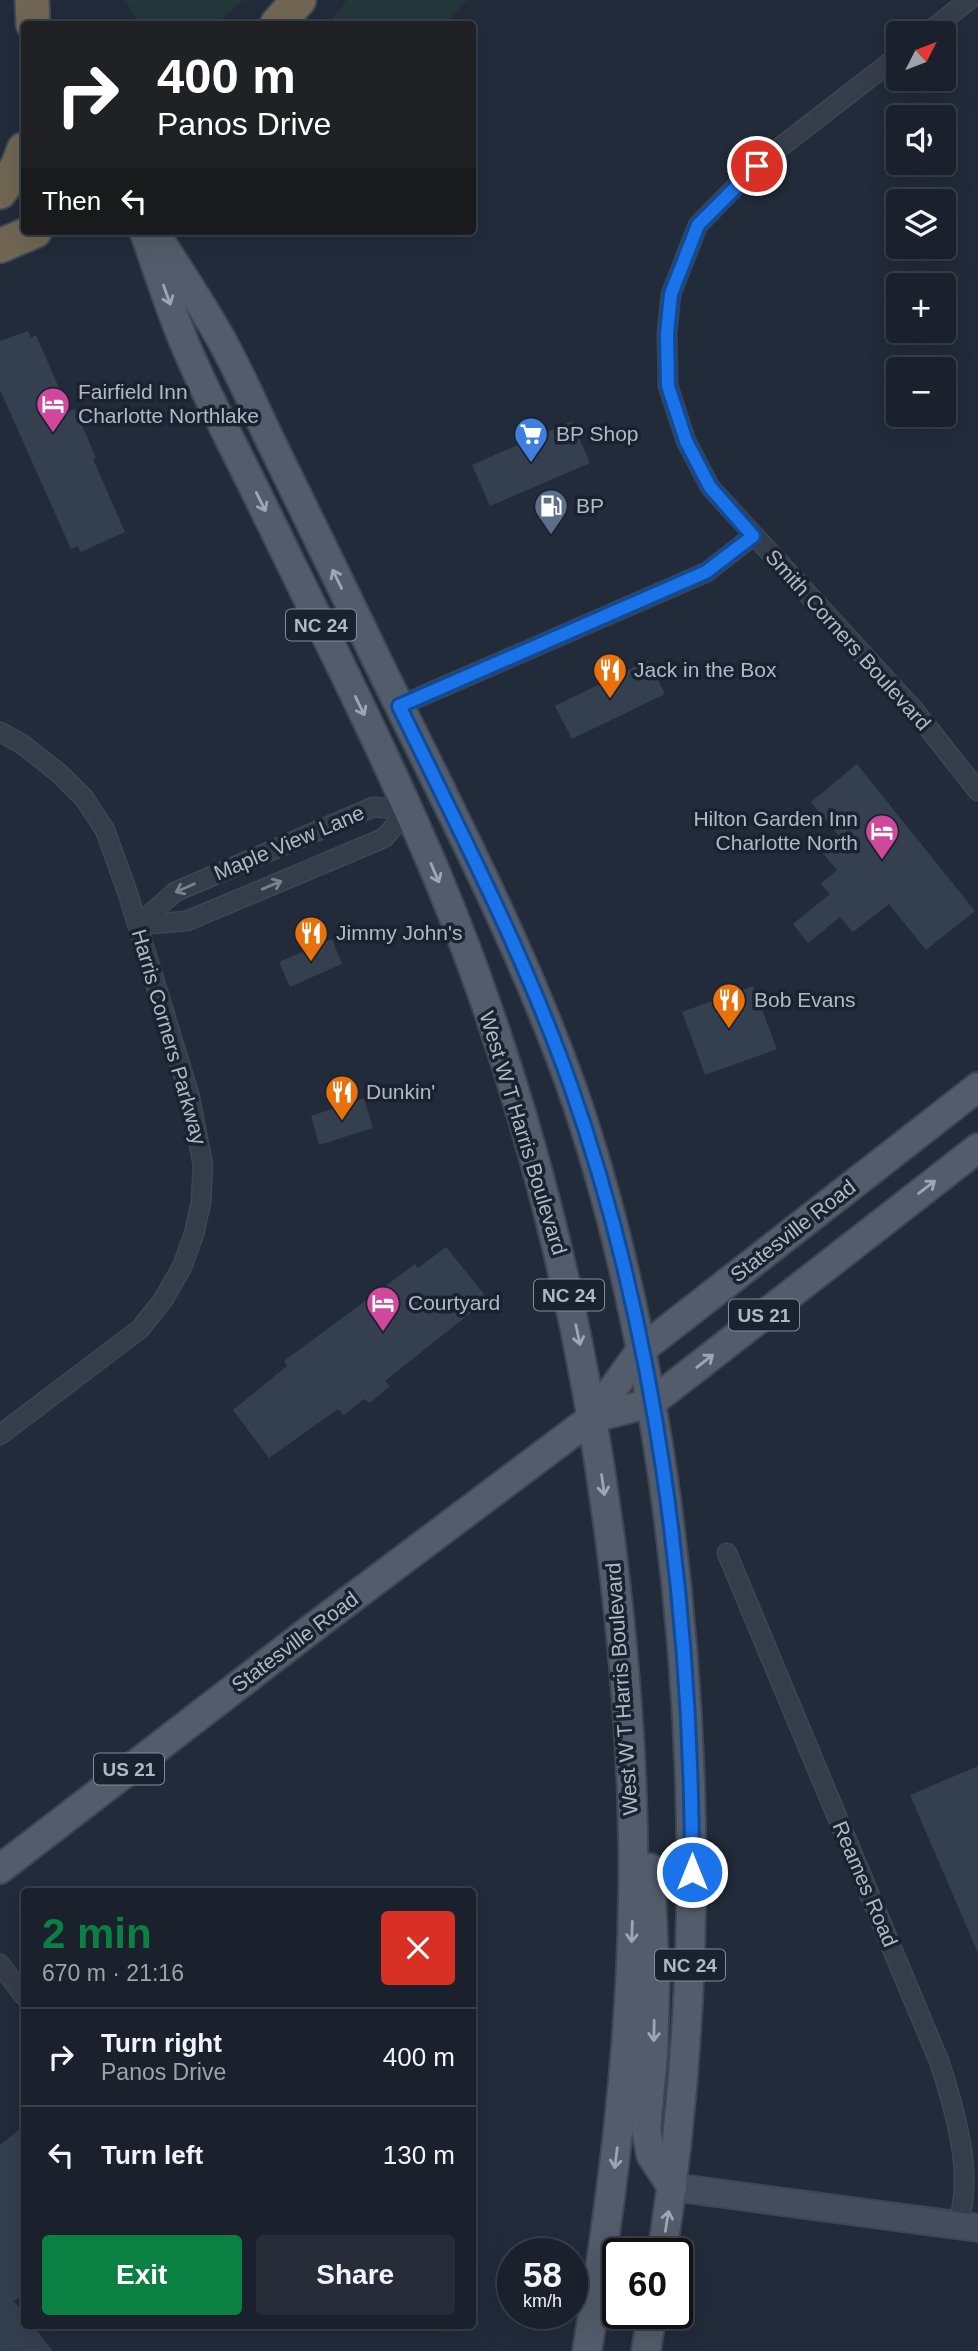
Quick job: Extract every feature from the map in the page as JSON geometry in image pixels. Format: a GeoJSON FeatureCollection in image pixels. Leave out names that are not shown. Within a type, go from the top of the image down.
{"type":"FeatureCollection","features":[{"type":"Feature","properties":{"kind":"highway"},"geometry":{"type":"LineString","coordinates":[[33,21],[34,0]]}},
{"type":"Feature","properties":{"kind":"highway"},"geometry":{"type":"LineString","coordinates":[[280,21],[299,0]]}},
{"type":"Feature","properties":{"kind":"highway"},"geometry":{"type":"LineString","coordinates":[[0,192],[21,157]]}},
{"type":"Feature","properties":{"kind":"highway"},"geometry":{"type":"LineString","coordinates":[[0,246],[26,235]]}},
{"type":"Feature","properties":{"kind":"main road"},"geometry":{"type":"LineString","coordinates":[[34,0],[47,21]]}},
{"type":"Feature","properties":{"kind":"main road","name":"West W T Harris Boulevard"},"geometry":{"type":"LineString","coordinates":[[145,235],[189,355],[408,810],[468,956],[525,1124],[557,1242],[593,1418],[617,1593],[630,1744],[634,1896],[627,2052],[611,2201],[587,2351]]}},
{"type":"Feature","properties":{"kind":"main road","name":"NC 24"},"geometry":{"type":"LineString","coordinates":[[157,235],[221,340],[512,941],[570,1084],[611,1217],[652,1404],[685,1665],[692,1820],[692,1911],[686,2043],[664,2238]]}},
{"type":"Feature","properties":{"kind":"main road","name":"Statesville Road"},"geometry":{"type":"LineString","coordinates":[[0,1869],[327,1617],[593,1418],[641,1350],[978,1087]]}},
{"type":"Feature","properties":{"kind":"main road","name":"Statesville Road"},"geometry":{"type":"LineString","coordinates":[[593,1418],[652,1404],[978,1148]]}},
{"type":"Feature","properties":{"kind":"main road"},"geometry":{"type":"LineString","coordinates":[[630,1744],[649,1861],[654,1923],[653,2054],[646,2130],[651,2155],[672,2188]]}},
{"type":"Feature","properties":{"kind":"main road","name":"Reames Road"},"geometry":{"type":"LineString","coordinates":[[672,2188],[969,2226]]}},
{"type":"Feature","properties":{"kind":"main road"},"geometry":{"type":"LineString","coordinates":[[646,2351],[650,2329]]}},
{"type":"Feature","properties":{"kind":"street"},"geometry":{"type":"LineString","coordinates":[[942,21],[969,0]]}},
{"type":"Feature","properties":{"kind":"street","name":"Smith Corners Boulevard"},"geometry":{"type":"LineString","coordinates":[[886,65],[757,166],[727,193],[698,225],[671,294],[667,334],[668,386],[686,441],[710,487],[914,710],[978,791]]}},
{"type":"Feature","properties":{"kind":"street"},"geometry":{"type":"LineString","coordinates":[[399,706],[706,572],[753,536]]}},
{"type":"Feature","properties":{"kind":"street","name":"Harris Corners Parkway"},"geometry":{"type":"LineString","coordinates":[[0,732],[22,744],[60,774],[84,798],[105,830],[138,925],[199,1134],[203,1165],[201,1202],[194,1234],[182,1267],[170,1289],[140,1329],[0,1435]]}},
{"type":"Feature","properties":{"kind":"street","name":"Maple View Lane"},"geometry":{"type":"LineString","coordinates":[[138,925],[175,892],[373,807],[408,810]]}},
{"type":"Feature","properties":{"kind":"street","name":"Maple View Lane"},"geometry":{"type":"LineString","coordinates":[[138,925],[187,922],[385,837],[408,810]]}},
{"type":"Feature","properties":{"kind":"street","name":"Reames Road"},"geometry":{"type":"LineString","coordinates":[[727,1553],[939,2061],[950,2094],[961,2154],[969,2226]]}},
{"type":"Feature","properties":{"kind":"street"},"geometry":{"type":"LineString","coordinates":[[0,1964],[21,1992]]}},
{"type":"Feature","properties":{"kind":"green space"},"geometry":{"type":"Polygon","coordinates":[[[125,0],[243,0],[216,21],[137,21],[125,0]]]}},
{"type":"Feature","properties":{"kind":"green space"},"geometry":{"type":"Polygon","coordinates":[[[347,0],[467,0],[449,21],[331,21],[347,0]]]}},
{"type":"Feature","properties":{"kind":"building","name":"Fairfield Inn Charlotte Northlake"},"geometry":{"type":"Polygon","coordinates":[[[28,331],[31,338],[36,335],[69,411],[75,409],[96,458],[93,459],[125,532],[81,552],[78,546],[71,549],[0,390],[0,341],[28,331]]]}},
{"type":"Feature","properties":{"kind":"building","name":"BP Shop"},"geometry":{"type":"Polygon","coordinates":[[[572,421],[590,463],[490,506],[472,465],[572,421]]]}},
{"type":"Feature","properties":{"kind":"building","name":"Jack in the Box"},"geometry":{"type":"Polygon","coordinates":[[[648,660],[665,694],[572,739],[555,706],[648,660]]]}},
{"type":"Feature","properties":{"kind":"building","name":"Hilton Garden Inn Charlotte North"},"geometry":{"type":"Polygon","coordinates":[[[857,764],[975,911],[926,950],[889,904],[853,932],[840,917],[808,943],[793,924],[830,894],[821,884],[837,870],[821,851],[839,836],[811,802],[857,764]]]}},
{"type":"Feature","properties":{"kind":"building","name":"Jimmy John's"},"geometry":{"type":"Polygon","coordinates":[[[332,939],[342,964],[290,987],[279,962],[332,939]]]}},
{"type":"Feature","properties":{"kind":"building","name":"Bob Evans"},"geometry":{"type":"Polygon","coordinates":[[[753,986],[777,1049],[705,1075],[682,1012],[753,986]]]}},
{"type":"Feature","properties":{"kind":"building","name":"Dunkin'"},"geometry":{"type":"Polygon","coordinates":[[[364,1098],[373,1128],[319,1145],[311,1116],[364,1098]]]}},
{"type":"Feature","properties":{"kind":"building","name":"Courtyard"},"geometry":{"type":"Polygon","coordinates":[[[446,1247],[488,1299],[385,1381],[390,1386],[370,1403],[364,1399],[344,1415],[338,1409],[269,1458],[233,1410],[287,1366],[284,1361],[415,1264],[418,1268],[446,1247]]]}},
{"type":"Feature","properties":{"kind":"building"},"geometry":{"type":"Polygon","coordinates":[[[978,1766],[978,1953],[910,1795],[978,1766]]]}},
{"type":"Feature","properties":{"kind":"building"},"geometry":{"type":"Polygon","coordinates":[[[21,2128],[21,2295],[14,2301],[21,2310],[21,2329],[35,2329],[53,2351],[0,2351],[0,2145],[21,2128]]]}},
{"type":"Feature","properties":{"kind":"place","name":"Fairfield Inn Charlotte Northlake"},"geometry":{"type":"Point","coordinates":[53,434]}},
{"type":"Feature","properties":{"kind":"place","name":"BP Shop"},"geometry":{"type":"Point","coordinates":[531,464]}},
{"type":"Feature","properties":{"kind":"place","name":"BP"},"geometry":{"type":"Point","coordinates":[551,536]}},
{"type":"Feature","properties":{"kind":"place","name":"Jack in the Box"},"geometry":{"type":"Point","coordinates":[610,700]}},
{"type":"Feature","properties":{"kind":"place","name":"Hilton Garden Inn Charlotte North"},"geometry":{"type":"Point","coordinates":[882,861]}},
{"type":"Feature","properties":{"kind":"place","name":"Jimmy John's"},"geometry":{"type":"Point","coordinates":[311,963]}},
{"type":"Feature","properties":{"kind":"place","name":"Bob Evans"},"geometry":{"type":"Point","coordinates":[729,1030]}},
{"type":"Feature","properties":{"kind":"place","name":"Dunkin'"},"geometry":{"type":"Point","coordinates":[342,1122]}},
{"type":"Feature","properties":{"kind":"place","name":"Courtyard"},"geometry":{"type":"Point","coordinates":[383,1333]}},
{"type":"Feature","properties":{"kind":"route"},"geometry":{"type":"LineString","coordinates":[[692,1872],[689,1741],[677,1586],[652,1404],[614,1228],[595,1158],[542,1010],[478,868],[399,706],[706,572],[753,536],[710,487],[686,441],[668,386],[667,334],[671,294],[698,225],[727,193],[757,166]]}}]}
